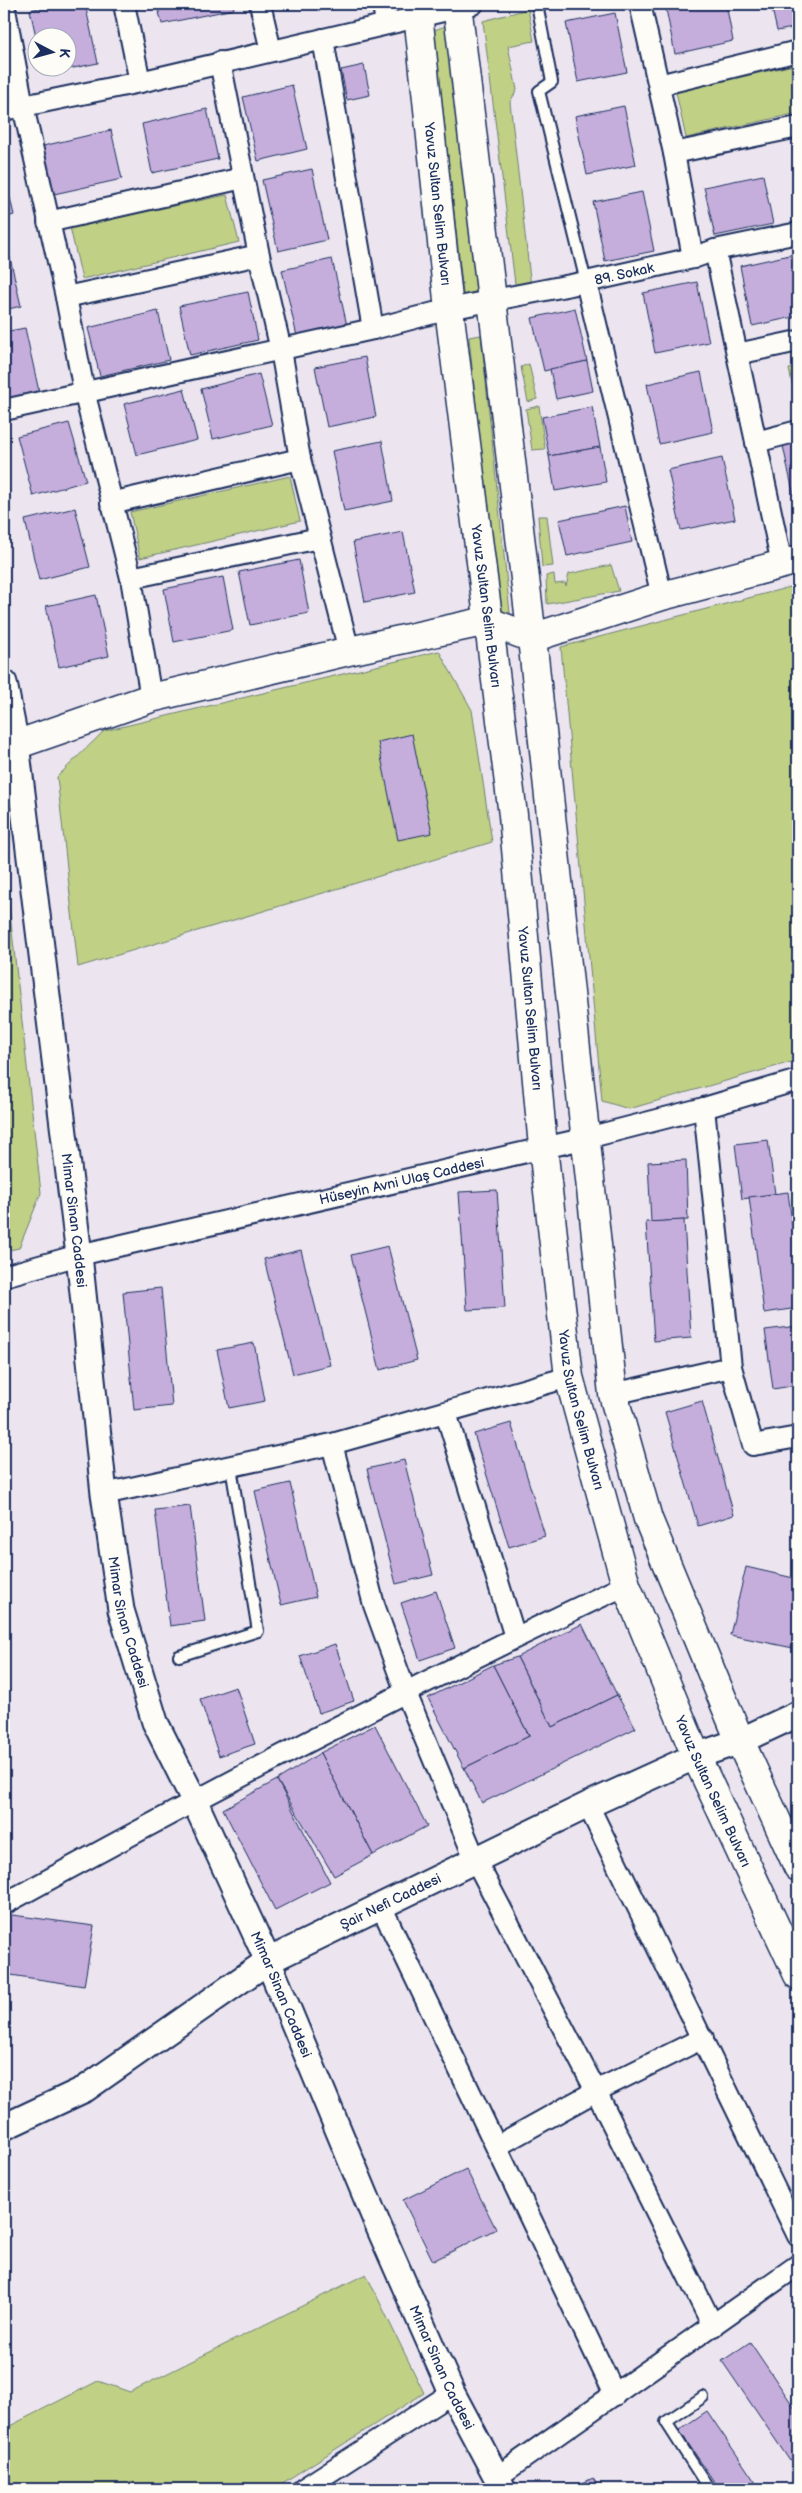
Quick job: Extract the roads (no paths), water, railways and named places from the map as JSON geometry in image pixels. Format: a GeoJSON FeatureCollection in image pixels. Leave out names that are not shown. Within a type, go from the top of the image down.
{"type":"FeatureCollection","features":[{"type":"Feature","properties":{"kind":"main road"},"geometry":{"type":"LineString","coordinates":[[462,5],[492,301],[532,638],[613,1394],[648,1519],[740,1741],[798,1867]]}},
{"type":"Feature","properties":{"kind":"main road","name":"Yavuz Sultan Selim Bulvarı"},"geometry":{"type":"LineString","coordinates":[[418,10],[449,309],[486,621],[512,815],[543,1147],[569,1377],[626,1585],[696,1756],[798,1975]]}},
{"type":"Feature","properties":{"kind":"main road"},"geometry":{"type":"LineString","coordinates":[[10,746],[151,698],[486,621],[532,638],[662,596],[790,562]]}},
{"type":"Feature","properties":{"kind":"street"},"geometry":{"type":"LineString","coordinates":[[4,4],[23,106],[66,297],[84,391],[131,578],[151,698]]}},
{"type":"Feature","properties":{"kind":"street"},"geometry":{"type":"LineString","coordinates":[[124,4],[140,82]]}},
{"type":"Feature","properties":{"kind":"street"},"geometry":{"type":"LineString","coordinates":[[260,4],[271,51]]}},
{"type":"Feature","properties":{"kind":"street"},"geometry":{"type":"LineString","coordinates":[[383,4],[386,24]]}},
{"type":"Feature","properties":{"kind":"street"},"geometry":{"type":"LineString","coordinates":[[640,4],[674,153],[693,258]]}},
{"type":"Feature","properties":{"kind":"street"},"geometry":{"type":"LineString","coordinates":[[4,110],[140,82],[220,62],[323,40],[386,24],[418,10],[462,5]]}},
{"type":"Feature","properties":{"kind":"street"},"geometry":{"type":"LineString","coordinates":[[323,40],[373,329]]}},
{"type":"Feature","properties":{"kind":"street"},"geometry":{"type":"LineString","coordinates":[[659,85],[798,51]]}},
{"type":"Feature","properties":{"kind":"street"},"geometry":{"type":"LineString","coordinates":[[220,62],[259,254],[282,350],[300,459],[349,651]]}},
{"type":"Feature","properties":{"kind":"street"},"geometry":{"type":"LineString","coordinates":[[674,153],[798,127]]}},
{"type":"Feature","properties":{"kind":"street"},"geometry":{"type":"LineString","coordinates":[[48,222],[243,178]]}},
{"type":"Feature","properties":{"kind":"street","name":"89. Sokak"},"geometry":{"type":"LineString","coordinates":[[4,410],[84,391],[282,350],[449,309],[586,282],[693,258],[715,250],[798,233]]}},
{"type":"Feature","properties":{"kind":"street"},"geometry":{"type":"LineString","coordinates":[[715,250],[756,442],[790,562]]}},
{"type":"Feature","properties":{"kind":"street"},"geometry":{"type":"LineString","coordinates":[[66,297],[259,254]]}},
{"type":"Feature","properties":{"kind":"street"},"geometry":{"type":"LineString","coordinates":[[586,282],[662,596]]}},
{"type":"Feature","properties":{"kind":"street"},"geometry":{"type":"LineString","coordinates":[[737,354],[798,341]]}},
{"type":"Feature","properties":{"kind":"street"},"geometry":{"type":"LineString","coordinates":[[756,442],[798,431]]}},
{"type":"Feature","properties":{"kind":"street"},"geometry":{"type":"LineString","coordinates":[[111,503],[300,459]]}},
{"type":"Feature","properties":{"kind":"street"},"geometry":{"type":"LineString","coordinates":[[131,578],[319,538]]}},
{"type":"Feature","properties":{"kind":"street","name":"Mimar Sinan Caddesi"},"geometry":{"type":"LineString","coordinates":[[4,683],[10,746],[79,1255],[104,1494],[121,1610],[155,1722],[194,1800],[268,1961],[377,2223],[452,2393],[500,2483]]}},
{"type":"Feature","properties":{"kind":"street","name":"Hüseyin Avni Ulaş Caddesi"},"geometry":{"type":"LineString","coordinates":[[4,1276],[79,1255],[587,1138],[704,1108],[798,1080]]}},
{"type":"Feature","properties":{"kind":"street"},"geometry":{"type":"LineString","coordinates":[[704,1108],[731,1367],[752,1445],[798,1438]]}},
{"type":"Feature","properties":{"kind":"street"},"geometry":{"type":"LineString","coordinates":[[613,1394],[731,1367]]}},
{"type":"Feature","properties":{"kind":"street"},"geometry":{"type":"LineString","coordinates":[[104,1494],[332,1444],[569,1377]]}},
{"type":"Feature","properties":{"kind":"street"},"geometry":{"type":"LineString","coordinates":[[446,1412],[516,1637]]}},
{"type":"Feature","properties":{"kind":"street"},"geometry":{"type":"LineString","coordinates":[[332,1444],[374,1605],[406,1693],[475,1859],[596,2091],[713,2326]]}},
{"type":"Feature","properties":{"kind":"street"},"geometry":{"type":"LineString","coordinates":[[4,1904],[194,1800],[516,1637],[626,1585]]}},
{"type":"Feature","properties":{"kind":"street","name":"Şair Nefi Caddesi"},"geometry":{"type":"LineString","coordinates":[[4,2127],[85,2089],[268,1961],[588,1805],[696,1756],[740,1741],[798,1714]]}},
{"type":"Feature","properties":{"kind":"street"},"geometry":{"type":"LineString","coordinates":[[588,1805],[798,2236]]}},
{"type":"Feature","properties":{"kind":"street"},"geometry":{"type":"LineString","coordinates":[[381,1906],[614,2395]]}},
{"type":"Feature","properties":{"kind":"street"},"geometry":{"type":"LineString","coordinates":[[497,2146],[596,2091],[703,2038]]}},
{"type":"Feature","properties":{"kind":"street"},"geometry":{"type":"LineString","coordinates":[[500,2483],[614,2395],[798,2265]]}},
{"type":"Feature","properties":{"kind":"street"},"geometry":{"type":"LineString","coordinates":[[303,2489],[452,2393]]}},
{"type":"Feature","properties":{"kind":"lane"},"geometry":{"type":"LineString","coordinates":[[537,4],[552,82],[539,91],[586,282]]}},
{"type":"Feature","properties":{"kind":"lane"},"geometry":{"type":"LineString","coordinates":[[179,1656],[258,1631],[231,1467]]}},
{"type":"Feature","properties":{"kind":"lane"},"geometry":{"type":"LineString","coordinates":[[703,2398],[666,2422],[709,2489]]}}]}
